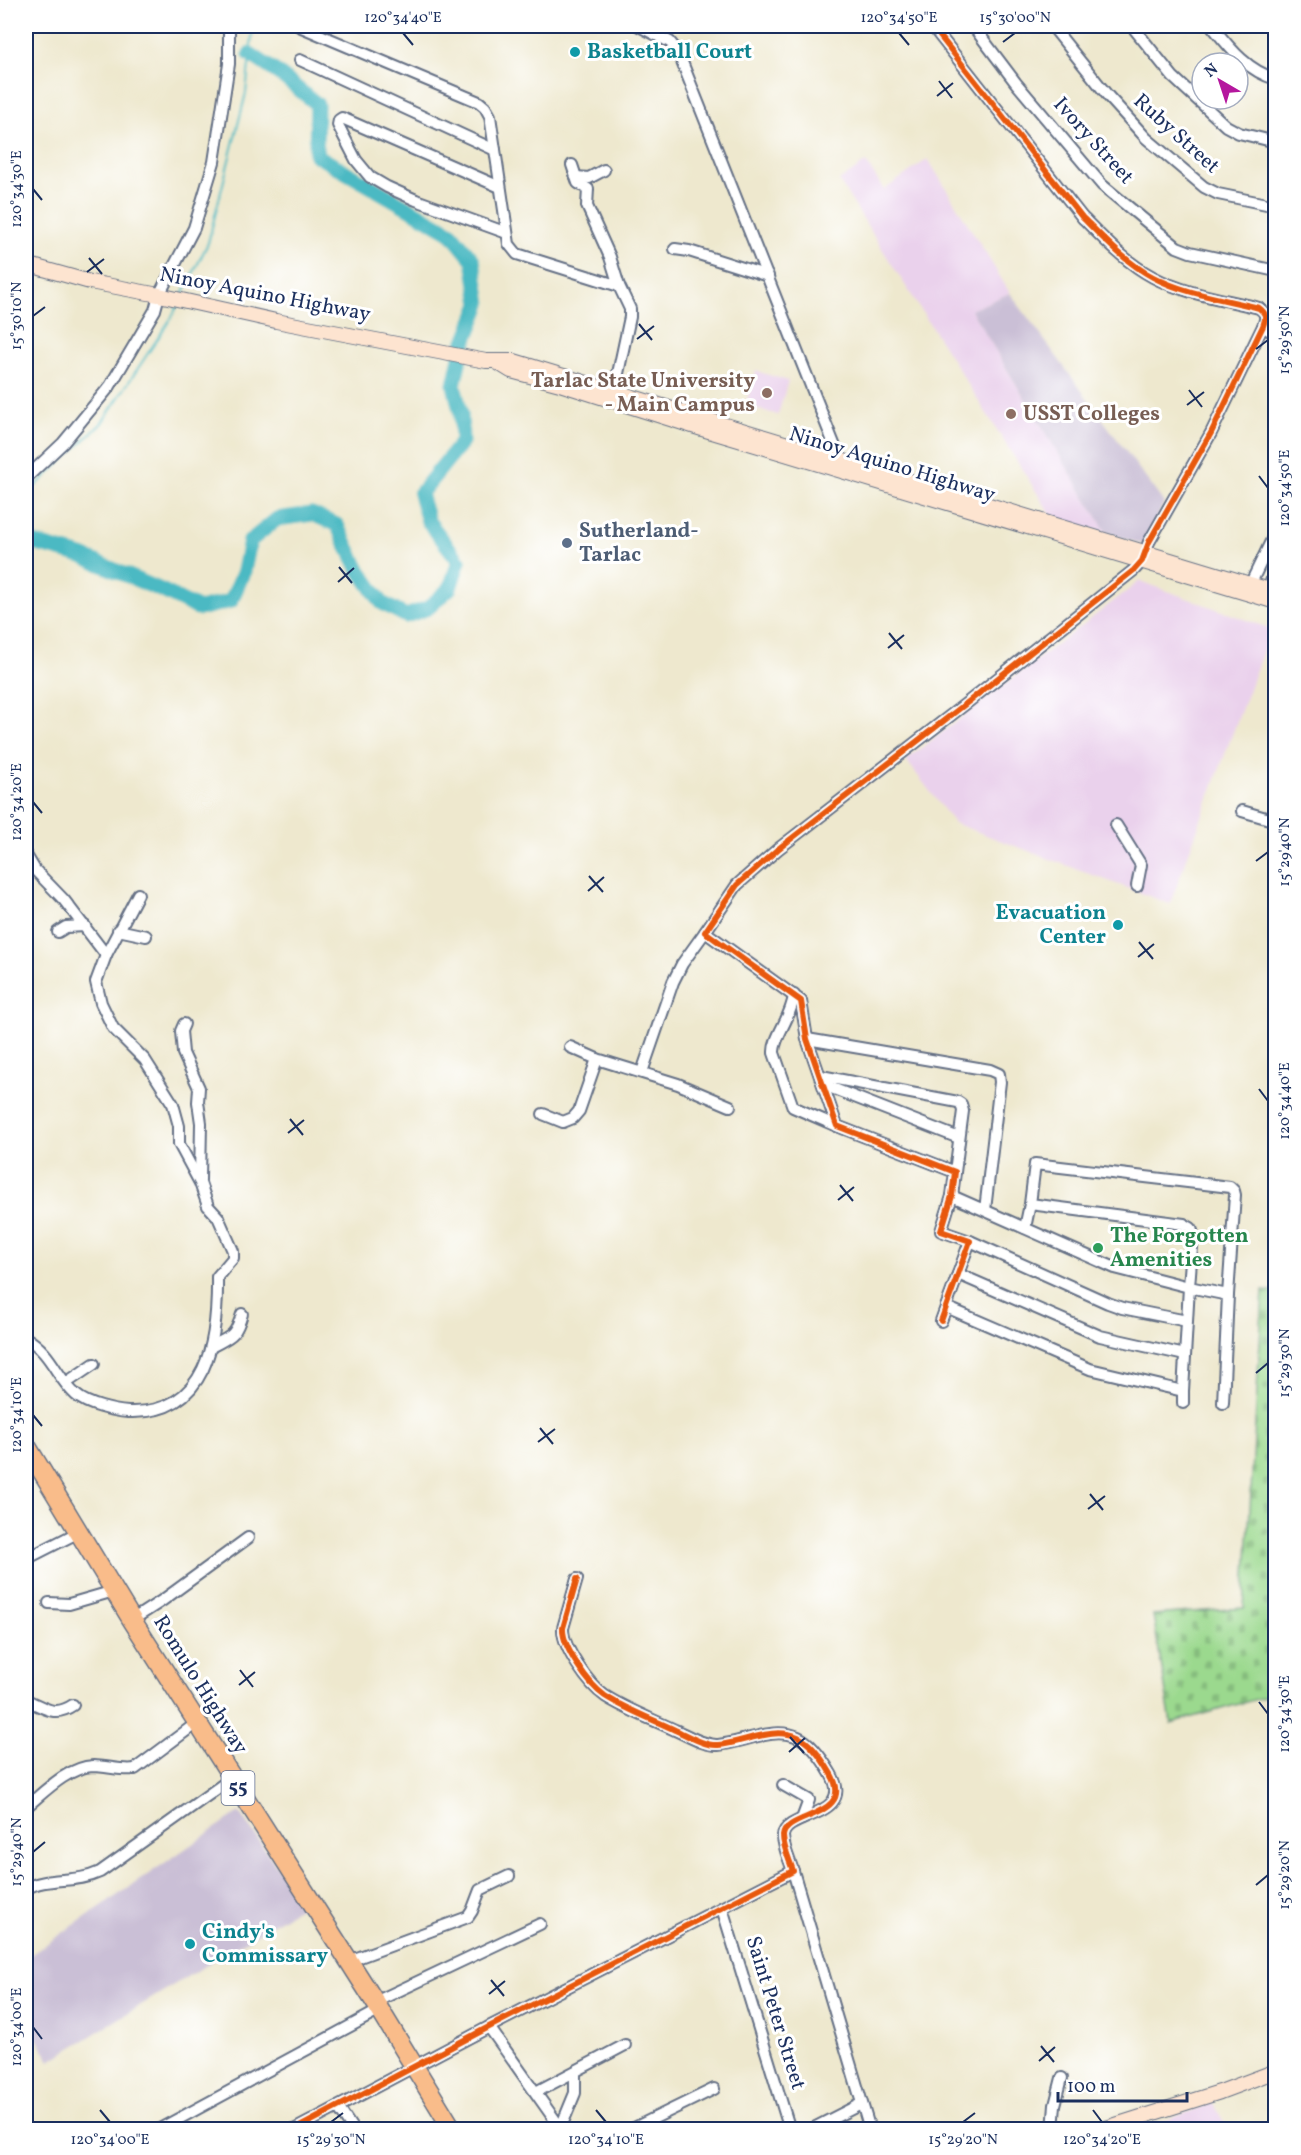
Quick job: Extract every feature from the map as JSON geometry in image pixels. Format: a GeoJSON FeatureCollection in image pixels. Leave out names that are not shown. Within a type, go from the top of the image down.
{"type":"FeatureCollection","features":[{"type":"Feature","properties":{"kind":"highway","name":"Romulo Highway"},"geometry":{"type":"LineString","coordinates":[[26,1445],[132,1620],[349,1961],[453,2130]]}},
{"type":"Feature","properties":{"kind":"main road","name":"Ninoy Aquino Highway"},"geometry":{"type":"LineString","coordinates":[[26,264],[90,282],[237,313],[492,362],[511,370],[613,395],[1272,596]]}},
{"type":"Feature","properties":{"kind":"main road","name":"Ninoy Aquino Highway"},"geometry":{"type":"LineString","coordinates":[[799,452],[840,459],[855,469]]}},
{"type":"Feature","properties":{"kind":"main road"},"geometry":{"type":"LineString","coordinates":[[1100,2130],[1221,2092],[1275,2071]]}},
{"type":"Feature","properties":{"kind":"street"},"geometry":{"type":"LineString","coordinates":[[26,478],[63,443],[110,386],[155,310],[194,228],[214,162],[229,64],[229,26]]}},
{"type":"Feature","properties":{"kind":"street"},"geometry":{"type":"LineString","coordinates":[[299,26],[485,107],[490,116],[509,244],[518,254],[619,286]]}},
{"type":"Feature","properties":{"kind":"street"},"geometry":{"type":"LineString","coordinates":[[639,26],[670,42],[678,52],[840,459]]}},
{"type":"Feature","properties":{"kind":"street"},"geometry":{"type":"LineString","coordinates":[[642,1071],[673,982],[682,964],[737,885],[761,863],[1134,570],[1211,433],[1266,317],[1265,312],[1259,308],[1205,296],[1159,280],[1107,242],[1082,217],[932,26]]}},
{"type":"Feature","properties":{"kind":"street","name":"Ivory Street"},"geometry":{"type":"LineString","coordinates":[[973,26],[1016,83],[1102,185],[1177,247],[1275,271]]}},
{"type":"Feature","properties":{"kind":"street","name":"Ruby Street"},"geometry":{"type":"LineString","coordinates":[[1052,26],[1108,96],[1146,138],[1196,180],[1218,194],[1275,206]]}},
{"type":"Feature","properties":{"kind":"street"},"geometry":{"type":"LineString","coordinates":[[1132,26],[1173,77],[1226,126],[1239,133],[1275,142]]}},
{"type":"Feature","properties":{"kind":"street"},"geometry":{"type":"LineString","coordinates":[[1212,26],[1242,60],[1275,79]]}},
{"type":"Feature","properties":{"kind":"street"},"geometry":{"type":"LineString","coordinates":[[300,60],[495,150]]}},
{"type":"Feature","properties":{"kind":"street"},"geometry":{"type":"LineString","coordinates":[[500,187],[342,118],[339,120],[338,125],[356,160],[370,177],[416,200],[507,233]]}},
{"type":"Feature","properties":{"kind":"street"},"geometry":{"type":"LineString","coordinates":[[572,165],[578,183],[588,189],[587,206],[630,309],[613,395]]}},
{"type":"Feature","properties":{"kind":"street"},"geometry":{"type":"LineString","coordinates":[[576,177],[589,178],[604,170]]}},
{"type":"Feature","properties":{"kind":"street"},"geometry":{"type":"LineString","coordinates":[[675,249],[689,251],[768,276]]}},
{"type":"Feature","properties":{"kind":"street"},"geometry":{"type":"LineString","coordinates":[[1263,326],[1275,335]]}},
{"type":"Feature","properties":{"kind":"street"},"geometry":{"type":"LineString","coordinates":[[1248,588],[1275,531]]}},
{"type":"Feature","properties":{"kind":"street"},"geometry":{"type":"LineString","coordinates":[[1272,596],[1275,565]]}},
{"type":"Feature","properties":{"kind":"street"},"geometry":{"type":"LineString","coordinates":[[1242,811],[1275,821]]}},
{"type":"Feature","properties":{"kind":"street"},"geometry":{"type":"LineString","coordinates":[[1116,825],[1141,865],[1137,886]]}},
{"type":"Feature","properties":{"kind":"street"},"geometry":{"type":"LineString","coordinates":[[26,855],[34,870],[64,900],[106,955]]}},
{"type":"Feature","properties":{"kind":"street"},"geometry":{"type":"LineString","coordinates":[[26,1338],[39,1345],[78,1397],[113,1411],[146,1413],[169,1406],[189,1390],[202,1374],[211,1347],[217,1304],[217,1277],[231,1262],[233,1251],[218,1217],[208,1206],[200,1183],[179,1143],[179,1126],[173,1104],[145,1060],[113,1028],[101,1003],[96,982],[106,955],[138,894]]}},
{"type":"Feature","properties":{"kind":"street"},"geometry":{"type":"LineString","coordinates":[[58,932],[66,927],[85,926]]}},
{"type":"Feature","properties":{"kind":"street"},"geometry":{"type":"LineString","coordinates":[[118,930],[146,936]]}},
{"type":"Feature","properties":{"kind":"street"},"geometry":{"type":"LineString","coordinates":[[705,932],[794,995],[803,1004],[803,1026],[837,1126]]}},
{"type":"Feature","properties":{"kind":"street"},"geometry":{"type":"LineString","coordinates":[[794,995],[789,1018],[773,1050],[791,1104],[798,1111],[955,1172]]}},
{"type":"Feature","properties":{"kind":"street"},"geometry":{"type":"LineString","coordinates":[[789,1018],[803,1026]]}},
{"type":"Feature","properties":{"kind":"street"},"geometry":{"type":"LineString","coordinates":[[184,1024],[183,1053],[199,1088],[200,1183]]}},
{"type":"Feature","properties":{"kind":"street"},"geometry":{"type":"LineString","coordinates":[[807,1039],[990,1070],[999,1074],[986,1210]]}},
{"type":"Feature","properties":{"kind":"street"},"geometry":{"type":"LineString","coordinates":[[570,1047],[597,1059],[642,1071],[730,1106]]}},
{"type":"Feature","properties":{"kind":"street"},"geometry":{"type":"LineString","coordinates":[[543,1114],[563,1122],[573,1118],[579,1111],[597,1059]]}},
{"type":"Feature","properties":{"kind":"street"},"geometry":{"type":"LineString","coordinates":[[822,1081],[959,1138]]}},
{"type":"Feature","properties":{"kind":"street"},"geometry":{"type":"LineString","coordinates":[[822,1081],[961,1104],[963,1111],[952,1196],[941,1231],[970,1241],[1108,1303],[1187,1321]]}},
{"type":"Feature","properties":{"kind":"street"},"geometry":{"type":"LineString","coordinates":[[1026,1228],[1035,1164],[1232,1189],[1235,1195],[1223,1403]]}},
{"type":"Feature","properties":{"kind":"street"},"geometry":{"type":"LineString","coordinates":[[952,1196],[1115,1268],[1228,1295]]}},
{"type":"Feature","properties":{"kind":"street"},"geometry":{"type":"LineString","coordinates":[[1030,1204],[1188,1226],[1193,1234],[1183,1403]]}},
{"type":"Feature","properties":{"kind":"street"},"geometry":{"type":"LineString","coordinates":[[942,1321],[970,1241]]}},
{"type":"Feature","properties":{"kind":"street"},"geometry":{"type":"LineString","coordinates":[[958,1274],[1100,1336],[1185,1355]]}},
{"type":"Feature","properties":{"kind":"street"},"geometry":{"type":"LineString","coordinates":[[946,1307],[1090,1369],[1183,1391]]}},
{"type":"Feature","properties":{"kind":"street"},"geometry":{"type":"LineString","coordinates":[[211,1347],[233,1335],[238,1328],[242,1314]]}},
{"type":"Feature","properties":{"kind":"street"},"geometry":{"type":"LineString","coordinates":[[66,1383],[94,1364]]}},
{"type":"Feature","properties":{"kind":"street"},"geometry":{"type":"LineString","coordinates":[[26,1559],[79,1532]]}},
{"type":"Feature","properties":{"kind":"street"},"geometry":{"type":"LineString","coordinates":[[132,1620],[164,1600],[248,1539]]}},
{"type":"Feature","properties":{"kind":"street"},"geometry":{"type":"LineString","coordinates":[[577,1579],[563,1634],[569,1652],[601,1692],[640,1714],[712,1745],[771,1734],[791,1735],[803,1740],[831,1774],[835,1791],[831,1802],[816,1815],[788,1826],[784,1840],[870,2130]]}},
{"type":"Feature","properties":{"kind":"street"},"geometry":{"type":"LineString","coordinates":[[49,1604],[69,1604],[114,1591]]}},
{"type":"Feature","properties":{"kind":"street"},"geometry":{"type":"LineString","coordinates":[[26,1700],[58,1712],[73,1705]]}},
{"type":"Feature","properties":{"kind":"street"},"geometry":{"type":"LineString","coordinates":[[26,1807],[59,1781],[79,1770],[95,1766],[135,1769],[198,1722]]}},
{"type":"Feature","properties":{"kind":"street"},"geometry":{"type":"LineString","coordinates":[[26,1889],[37,1884],[81,1880],[100,1872],[232,1778]]}},
{"type":"Feature","properties":{"kind":"street"},"geometry":{"type":"LineString","coordinates":[[783,1785],[809,1800],[802,1819]]}},
{"type":"Feature","properties":{"kind":"street"},"geometry":{"type":"LineString","coordinates":[[294,2130],[489,2026],[793,1871]]}},
{"type":"Feature","properties":{"kind":"street"},"geometry":{"type":"LineString","coordinates":[[349,1961],[468,1917],[480,1890],[509,1876]]}},
{"type":"Feature","properties":{"kind":"street"},"geometry":{"type":"LineString","coordinates":[[26,1878],[37,1884]]}},
{"type":"Feature","properties":{"kind":"street","name":"Saint Peter Street"},"geometry":{"type":"LineString","coordinates":[[722,1908],[790,2130]]}},
{"type":"Feature","properties":{"kind":"street"},"geometry":{"type":"LineString","coordinates":[[158,2130],[377,2006],[540,1924]]}},
{"type":"Feature","properties":{"kind":"street"},"geometry":{"type":"LineString","coordinates":[[489,2026],[562,2128]]}},
{"type":"Feature","properties":{"kind":"street"},"geometry":{"type":"LineString","coordinates":[[536,2092],[625,2045]]}},
{"type":"Feature","properties":{"kind":"street"},"geometry":{"type":"LineString","coordinates":[[562,2128],[574,2093],[575,2072]]}},
{"type":"Feature","properties":{"kind":"street"},"geometry":{"type":"LineString","coordinates":[[1053,2130],[1055,2105],[1062,2078]]}},
{"type":"Feature","properties":{"kind":"street"},"geometry":{"type":"LineString","coordinates":[[630,2130],[714,2089]]}},
{"type":"Feature","properties":{"kind":"street"},"geometry":{"type":"LineString","coordinates":[[810,2130],[861,2104]]}},
{"type":"Feature","properties":{"kind":"street"},"geometry":{"type":"LineString","coordinates":[[338,2107],[353,2130]]}},
{"type":"Feature","properties":{"kind":"shaded area","name":"USST Colleges"},"geometry":{"type":"Polygon","coordinates":[[[928,159],[1010,293],[971,310],[1107,533],[1053,518],[839,181],[866,162],[884,190],[928,159]]]}},
{"type":"Feature","properties":{"kind":"shaded area"},"geometry":{"type":"Polygon","coordinates":[[[1010,293],[1164,503],[1144,545],[1107,533],[971,310],[1010,293]]]}},
{"type":"Feature","properties":{"kind":"shaded area","name":"Tarlac State University - Main Campus"},"geometry":{"type":"Polygon","coordinates":[[[756,371],[788,381],[778,415],[745,405],[756,371]]]}},
{"type":"Feature","properties":{"kind":"shaded area"},"geometry":{"type":"Polygon","coordinates":[[[1140,581],[1271,629],[1170,904],[954,823],[906,760],[1140,581]]]}},
{"type":"Feature","properties":{"kind":"shaded area"},"geometry":{"type":"Polygon","coordinates":[[[239,1812],[304,1905],[50,2061],[26,2020],[26,1958],[239,1812]]]}},
{"type":"Feature","properties":{"kind":"shaded area"},"geometry":{"type":"Polygon","coordinates":[[[1213,2103],[1228,2129],[1133,2129],[1166,2120],[1213,2103]]]}},
{"type":"Feature","properties":{"kind":"green space"},"geometry":{"type":"Polygon","coordinates":[[[1263,1291],[1276,1292],[1275,1694],[1171,1723],[1153,1615],[1244,1608],[1263,1291]]]}},
{"type":"Feature","properties":{"kind":"waterway"},"geometry":{"type":"LineString","coordinates":[[182,296],[208,243],[246,93],[253,26]]}},
{"type":"Feature","properties":{"kind":"waterway"},"geometry":{"type":"LineString","coordinates":[[26,541],[82,556],[199,609],[231,601],[244,571],[250,541],[277,519],[312,514],[337,525],[358,568],[382,603],[406,616],[428,608],[450,588],[459,561],[428,521],[420,494],[462,442],[461,414],[454,385],[462,349],[480,304],[473,260],[450,232],[316,155],[317,104],[250,54]]}},
{"type":"Feature","properties":{"kind":"waterway"},"geometry":{"type":"LineString","coordinates":[[26,495],[101,424],[172,317],[178,304]]}},
{"type":"Feature","properties":{"kind":"cycle path"},"geometry":{"type":"LineString","coordinates":[[932,26],[1082,217],[1115,250],[1133,265],[1165,283],[1191,292],[1259,308],[1265,314],[1263,326],[1211,433],[1149,542],[1142,561],[1134,570],[778,849],[737,885],[705,932],[801,1001],[807,1039],[837,1126],[955,1172],[952,1196],[941,1231],[970,1241],[941,1321]]}},
{"type":"Feature","properties":{"kind":"cycle path"},"geometry":{"type":"LineString","coordinates":[[294,2130],[793,1871],[783,1840],[787,1828],[827,1807],[834,1799],[836,1788],[831,1774],[813,1748],[798,1737],[778,1733],[728,1744],[707,1744],[631,1710],[599,1691],[584,1675],[564,1636],[563,1628],[577,1579]]}},
{"type":"Feature","properties":{"kind":"place","name":"Basketball Court"},"geometry":{"type":"Point","coordinates":[575,52]}},
{"type":"Feature","properties":{"kind":"place","name":"Tarlac State University - Main Campus"},"geometry":{"type":"Point","coordinates":[767,393]}},
{"type":"Feature","properties":{"kind":"place","name":"USST Colleges"},"geometry":{"type":"Point","coordinates":[1011,414]}},
{"type":"Feature","properties":{"kind":"place","name":"Sutherland- Tarlac"},"geometry":{"type":"Point","coordinates":[567,543]}},
{"type":"Feature","properties":{"kind":"place","name":"Evacuation Center"},"geometry":{"type":"Point","coordinates":[1118,925]}},
{"type":"Feature","properties":{"kind":"place","name":"The Forgotten Amenities"},"geometry":{"type":"Point","coordinates":[1098,1248]}},
{"type":"Feature","properties":{"kind":"place","name":"Cindy's Commissary"},"geometry":{"type":"Point","coordinates":[190,1944]}}]}
